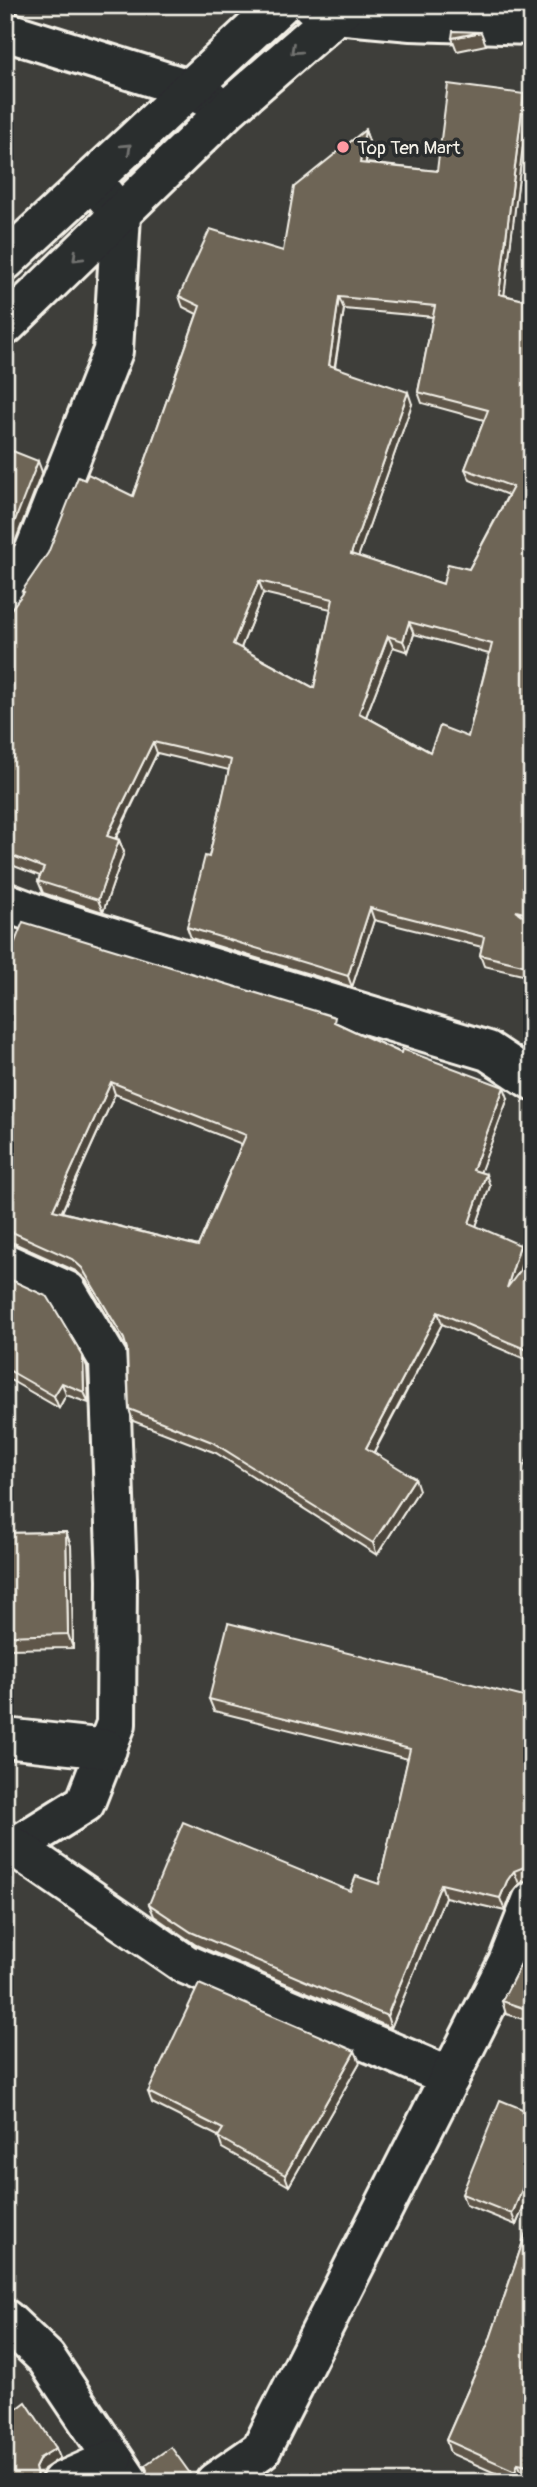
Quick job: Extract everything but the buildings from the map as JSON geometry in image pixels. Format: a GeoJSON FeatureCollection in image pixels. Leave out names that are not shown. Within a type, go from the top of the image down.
{"type":"FeatureCollection","features":[{"type":"Feature","properties":{"kind":"street"},"geometry":{"type":"LineString","coordinates":[[5,261],[280,5]]}},
{"type":"Feature","properties":{"kind":"street"},"geometry":{"type":"LineString","coordinates":[[5,326],[331,8],[411,21],[532,25]]}},
{"type":"Feature","properties":{"kind":"street"},"geometry":{"type":"LineString","coordinates":[[5,31],[189,89],[228,109]]}},
{"type":"Feature","properties":{"kind":"street"},"geometry":{"type":"LineString","coordinates":[[5,594],[34,552],[113,351],[121,215],[92,180]]}},
{"type":"Feature","properties":{"kind":"street"},"geometry":{"type":"LineString","coordinates":[[5,902],[45,917],[488,1051],[532,1080]]}},
{"type":"Feature","properties":{"kind":"street"},"geometry":{"type":"LineString","coordinates":[[5,1263],[66,1291],[109,1361],[117,1579],[116,1724],[107,1749],[85,1803],[10,1850],[185,1964],[450,2077]]}},
{"type":"Feature","properties":{"kind":"street"},"geometry":{"type":"LineString","coordinates":[[5,1738],[107,1749]]}},
{"type":"Feature","properties":{"kind":"street"},"geometry":{"type":"LineString","coordinates":[[215,2482],[261,2450],[508,1962],[532,1901]]}},
{"type":"Feature","properties":{"kind":"street"},"geometry":{"type":"LineString","coordinates":[[5,2319],[47,2358],[121,2470],[61,2482]]}},
{"type":"Feature","properties":{"kind":"place","name":"Top Ten Mart"},"geometry":{"type":"Point","coordinates":[343,147]}}]}
